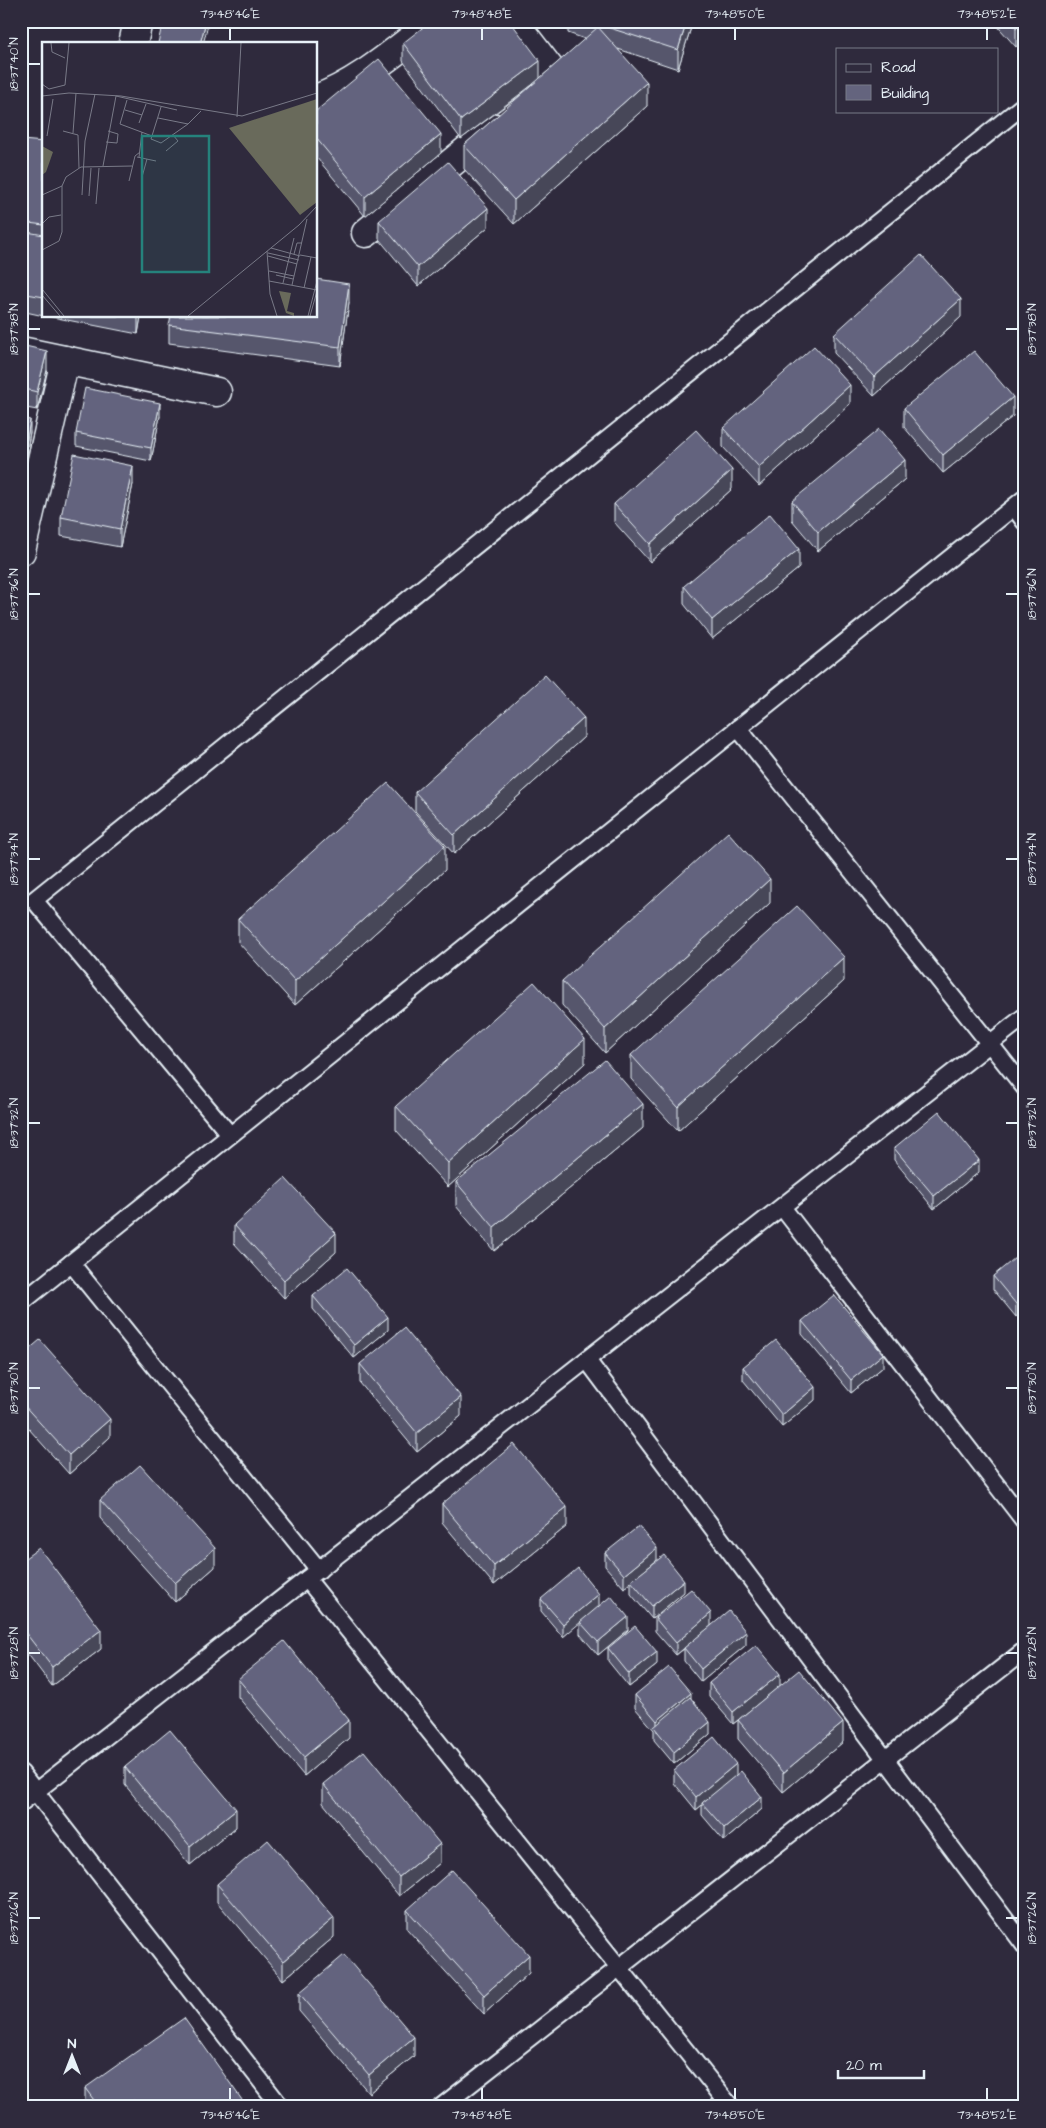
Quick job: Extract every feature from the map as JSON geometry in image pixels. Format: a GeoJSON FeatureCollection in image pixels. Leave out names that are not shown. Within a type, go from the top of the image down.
{"type":"FeatureCollection","features":[{"type":"Feature","properties":{"kind":"street"},"geometry":{"type":"LineString","coordinates":[[133,42],[138,21]]}},
{"type":"Feature","properties":{"kind":"street"},"geometry":{"type":"LineString","coordinates":[[318,98],[336,92],[352,82],[435,21]]}},
{"type":"Feature","properties":{"kind":"street"},"geometry":{"type":"LineString","coordinates":[[366,232],[557,78],[514,21]]}},
{"type":"Feature","properties":{"kind":"street"},"geometry":{"type":"LineString","coordinates":[[21,350],[217,392]]}},
{"type":"Feature","properties":{"kind":"street"},"geometry":{"type":"LineString","coordinates":[[21,551],[65,360]]}},
{"type":"Feature","properties":{"kind":"lane"},"geometry":{"type":"LineString","coordinates":[[230,1135],[34,900],[1025,104]]}},
{"type":"Feature","properties":{"kind":"lane"},"geometry":{"type":"LineString","coordinates":[[21,1303],[1019,503],[1025,522]]}},
{"type":"Feature","properties":{"kind":"lane"},"geometry":{"type":"LineString","coordinates":[[738,728],[1025,1088]]}},
{"type":"Feature","properties":{"kind":"lane"},"geometry":{"type":"LineString","coordinates":[[21,1803],[1025,1016]]}},
{"type":"Feature","properties":{"kind":"lane"},"geometry":{"type":"LineString","coordinates":[[782,1207],[1025,1522]]}},
{"type":"Feature","properties":{"kind":"lane"},"geometry":{"type":"LineString","coordinates":[[71,1263],[619,1967],[731,2107]]}},
{"type":"Feature","properties":{"kind":"lane"},"geometry":{"type":"LineString","coordinates":[[587,1360],[1025,1946]]}},
{"type":"Feature","properties":{"kind":"lane"},"geometry":{"type":"LineString","coordinates":[[441,2107],[1025,1650]]}},
{"type":"Feature","properties":{"kind":"lane"},"geometry":{"type":"LineString","coordinates":[[21,1773],[281,2107]]}},
{"type":"Feature","properties":{"kind":"building"},"geometry":{"type":"Polygon","coordinates":[[[163,21],[206,21],[201,42],[158,42],[163,21]]]}},
{"type":"Feature","properties":{"kind":"building"},"geometry":{"type":"Polygon","coordinates":[[[431,21],[510,21],[540,61],[461,120],[403,43],[431,21]]]}},
{"type":"Feature","properties":{"kind":"building"},"geometry":{"type":"Polygon","coordinates":[[[588,21],[687,21],[678,50],[588,21]]]}},
{"type":"Feature","properties":{"kind":"building"},"geometry":{"type":"Polygon","coordinates":[[[1010,21],[1023,21],[1016,28],[1010,21]]]}},
{"type":"Feature","properties":{"kind":"building"},"geometry":{"type":"Polygon","coordinates":[[[598,27],[647,82],[514,200],[464,145],[598,27]]]}},
{"type":"Feature","properties":{"kind":"building"},"geometry":{"type":"Polygon","coordinates":[[[379,59],[441,134],[365,197],[318,140],[318,109],[379,59]]]}},
{"type":"Feature","properties":{"kind":"building"},"geometry":{"type":"Polygon","coordinates":[[[22,140],[42,142],[42,225],[21,222],[22,140]]]}},
{"type":"Feature","properties":{"kind":"building"},"geometry":{"type":"Polygon","coordinates":[[[448,162],[488,208],[418,267],[379,221],[448,162]]]}},
{"type":"Feature","properties":{"kind":"building"},"geometry":{"type":"Polygon","coordinates":[[[21,231],[42,235],[42,297],[21,293],[21,231]]]}},
{"type":"Feature","properties":{"kind":"building"},"geometry":{"type":"Polygon","coordinates":[[[921,255],[961,299],[874,377],[834,334],[921,255]]]}},
{"type":"Feature","properties":{"kind":"building"},"geometry":{"type":"Polygon","coordinates":[[[318,279],[349,284],[340,347],[169,325],[171,318],[318,318],[318,279]]]}},
{"type":"Feature","properties":{"kind":"building"},"geometry":{"type":"Polygon","coordinates":[[[21,345],[47,351],[37,392],[21,388],[21,345]]]}},
{"type":"Feature","properties":{"kind":"building"},"geometry":{"type":"Polygon","coordinates":[[[814,346],[850,385],[759,467],[723,428],[814,346]]]}},
{"type":"Feature","properties":{"kind":"building"},"geometry":{"type":"Polygon","coordinates":[[[974,351],[1013,397],[943,455],[904,408],[974,351]]]}},
{"type":"Feature","properties":{"kind":"building"},"geometry":{"type":"Polygon","coordinates":[[[85,388],[160,403],[151,448],[76,433],[85,388]]]}},
{"type":"Feature","properties":{"kind":"building"},"geometry":{"type":"Polygon","coordinates":[[[21,418],[30,420],[22,468],[21,468],[21,418]]]}},
{"type":"Feature","properties":{"kind":"building"},"geometry":{"type":"Polygon","coordinates":[[[879,429],[905,460],[818,532],[792,501],[879,429]]]}},
{"type":"Feature","properties":{"kind":"building"},"geometry":{"type":"Polygon","coordinates":[[[696,430],[732,470],[650,544],[614,504],[696,430]]]}},
{"type":"Feature","properties":{"kind":"building"},"geometry":{"type":"Polygon","coordinates":[[[74,454],[133,466],[120,529],[61,517],[74,454]]]}},
{"type":"Feature","properties":{"kind":"building"},"geometry":{"type":"Polygon","coordinates":[[[770,514],[799,549],[712,620],[684,586],[770,514]]]}},
{"type":"Feature","properties":{"kind":"building"},"geometry":{"type":"Polygon","coordinates":[[[545,675],[584,718],[454,835],[415,792],[545,675]]]}},
{"type":"Feature","properties":{"kind":"building"},"geometry":{"type":"Polygon","coordinates":[[[388,783],[445,846],[295,981],[238,919],[388,783]]]}},
{"type":"Feature","properties":{"kind":"building"},"geometry":{"type":"Polygon","coordinates":[[[728,832],[770,879],[605,1029],[562,981],[728,832]]]}},
{"type":"Feature","properties":{"kind":"building"},"geometry":{"type":"Polygon","coordinates":[[[797,906],[844,957],[678,1107],[631,1055],[797,906]]]}},
{"type":"Feature","properties":{"kind":"building"},"geometry":{"type":"Polygon","coordinates":[[[534,982],[585,1039],[448,1163],[396,1106],[534,982]]]}},
{"type":"Feature","properties":{"kind":"building"},"geometry":{"type":"Polygon","coordinates":[[[605,1060],[643,1104],[494,1227],[456,1182],[605,1060]]]}},
{"type":"Feature","properties":{"kind":"building"},"geometry":{"type":"Polygon","coordinates":[[[939,1111],[979,1160],[934,1196],[894,1148],[939,1111]]]}},
{"type":"Feature","properties":{"kind":"building"},"geometry":{"type":"Polygon","coordinates":[[[285,1178],[336,1233],[284,1280],[234,1225],[285,1178]]]}},
{"type":"Feature","properties":{"kind":"building"},"geometry":{"type":"Polygon","coordinates":[[[1015,1258],[1025,1270],[1025,1297],[1016,1304],[993,1276],[1015,1258]]]}},
{"type":"Feature","properties":{"kind":"building"},"geometry":{"type":"Polygon","coordinates":[[[347,1268],[388,1317],[354,1345],[313,1296],[347,1268]]]}},
{"type":"Feature","properties":{"kind":"building"},"geometry":{"type":"Polygon","coordinates":[[[834,1295],[883,1354],[851,1380],[802,1321],[834,1295]]]}},
{"type":"Feature","properties":{"kind":"building"},"geometry":{"type":"Polygon","coordinates":[[[404,1328],[461,1397],[417,1433],[360,1364],[404,1328]]]}},
{"type":"Feature","properties":{"kind":"building"},"geometry":{"type":"Polygon","coordinates":[[[40,1340],[110,1419],[69,1455],[21,1402],[21,1356],[40,1340]]]}},
{"type":"Feature","properties":{"kind":"building"},"geometry":{"type":"Polygon","coordinates":[[[776,1340],[815,1387],[782,1415],[743,1367],[776,1340]]]}},
{"type":"Feature","properties":{"kind":"building"},"geometry":{"type":"Polygon","coordinates":[[[514,1444],[567,1507],[494,1566],[442,1504],[514,1444]]]}},
{"type":"Feature","properties":{"kind":"building"},"geometry":{"type":"Polygon","coordinates":[[[140,1465],[215,1548],[175,1583],[100,1500],[140,1465]]]}},
{"type":"Feature","properties":{"kind":"building"},"geometry":{"type":"Polygon","coordinates":[[[639,1526],[657,1548],[624,1575],[605,1553],[639,1526]]]}},
{"type":"Feature","properties":{"kind":"building"},"geometry":{"type":"Polygon","coordinates":[[[39,1548],[101,1630],[52,1667],[21,1627],[21,1561],[39,1548]]]}},
{"type":"Feature","properties":{"kind":"building"},"geometry":{"type":"Polygon","coordinates":[[[664,1555],[684,1580],[652,1606],[631,1581],[664,1555]]]}},
{"type":"Feature","properties":{"kind":"building"},"geometry":{"type":"Polygon","coordinates":[[[578,1568],[599,1594],[563,1624],[541,1599],[578,1568]]]}},
{"type":"Feature","properties":{"kind":"building"},"geometry":{"type":"Polygon","coordinates":[[[691,1589],[711,1613],[676,1643],[655,1618],[691,1589]]]}},
{"type":"Feature","properties":{"kind":"building"},"geometry":{"type":"Polygon","coordinates":[[[611,1596],[628,1617],[598,1642],[580,1622],[611,1596]]]}},
{"type":"Feature","properties":{"kind":"building"},"geometry":{"type":"Polygon","coordinates":[[[729,1611],[746,1632],[701,1669],[684,1648],[729,1611]]]}},
{"type":"Feature","properties":{"kind":"building"},"geometry":{"type":"Polygon","coordinates":[[[635,1626],[657,1652],[629,1674],[608,1648],[635,1626]]]}},
{"type":"Feature","properties":{"kind":"building"},"geometry":{"type":"Polygon","coordinates":[[[284,1641],[349,1720],[304,1757],[238,1679],[284,1641]]]}},
{"type":"Feature","properties":{"kind":"building"},"geometry":{"type":"Polygon","coordinates":[[[756,1645],[780,1674],[733,1712],[709,1683],[756,1645]]]}},
{"type":"Feature","properties":{"kind":"building"},"geometry":{"type":"Polygon","coordinates":[[[669,1667],[691,1693],[657,1721],[635,1695],[669,1667]]]}},
{"type":"Feature","properties":{"kind":"building"},"geometry":{"type":"Polygon","coordinates":[[[799,1670],[843,1723],[783,1773],[738,1720],[799,1670]]]}},
{"type":"Feature","properties":{"kind":"building"},"geometry":{"type":"Polygon","coordinates":[[[690,1697],[710,1722],[674,1752],[654,1727],[690,1697]]]}},
{"type":"Feature","properties":{"kind":"building"},"geometry":{"type":"Polygon","coordinates":[[[170,1730],[236,1809],[190,1846],[125,1767],[170,1730]]]}},
{"type":"Feature","properties":{"kind":"building"},"geometry":{"type":"Polygon","coordinates":[[[714,1737],[736,1764],[696,1797],[674,1770],[714,1737]]]}},
{"type":"Feature","properties":{"kind":"building"},"geometry":{"type":"Polygon","coordinates":[[[364,1751],[440,1844],[399,1877],[323,1784],[364,1751]]]}},
{"type":"Feature","properties":{"kind":"building"},"geometry":{"type":"Polygon","coordinates":[[[741,1771],[762,1797],[724,1828],[702,1803],[741,1771]]]}},
{"type":"Feature","properties":{"kind":"building"},"geometry":{"type":"Polygon","coordinates":[[[268,1840],[334,1918],[283,1961],[217,1884],[268,1840]]]}},
{"type":"Feature","properties":{"kind":"building"},"geometry":{"type":"Polygon","coordinates":[[[452,1870],[529,1955],[484,1995],[407,1910],[452,1870]]]}},
{"type":"Feature","properties":{"kind":"building"},"geometry":{"type":"Polygon","coordinates":[[[344,1955],[414,2037],[369,2075],[299,1993],[344,1955]]]}},
{"type":"Feature","properties":{"kind":"building"},"geometry":{"type":"Polygon","coordinates":[[[184,2018],[247,2107],[139,2107],[134,2100],[124,2107],[99,2107],[85,2088],[184,2018]]]}}]}
